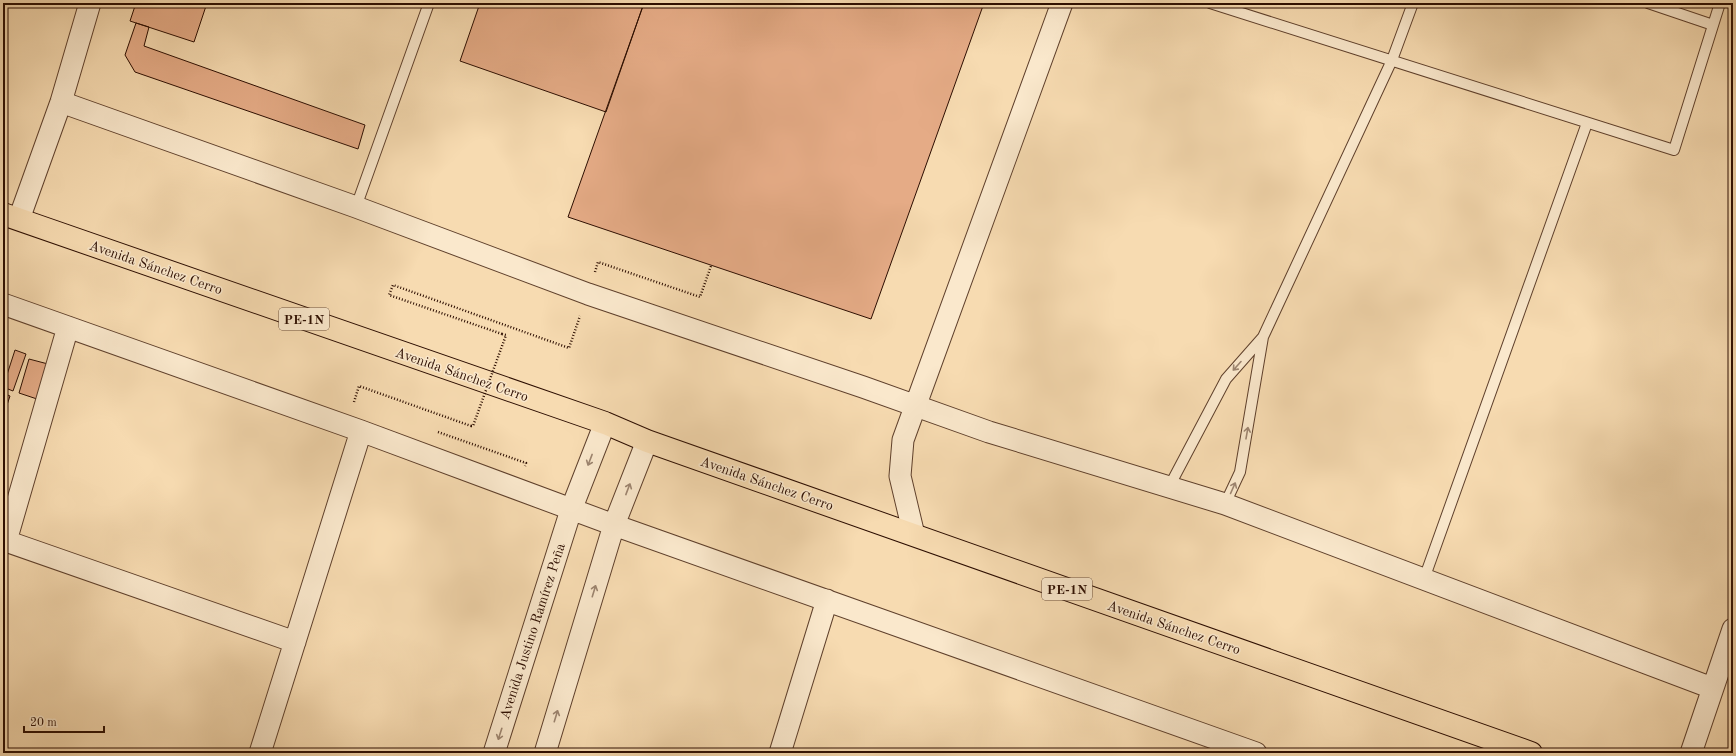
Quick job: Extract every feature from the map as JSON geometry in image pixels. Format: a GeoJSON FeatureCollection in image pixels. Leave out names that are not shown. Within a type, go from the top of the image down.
{"type":"FeatureCollection","features":[{"type":"Feature","properties":{"kind":"highway","name":"Avenida Sánchez Cerro"},"geometry":{"type":"LineString","coordinates":[[11,216],[605,424],[647,441],[1530,753]]}},
{"type":"Feature","properties":{"kind":"street"},"geometry":{"type":"LineString","coordinates":[[11,216],[61,102],[90,3]]}},
{"type":"Feature","properties":{"kind":"street"},"geometry":{"type":"LineString","coordinates":[[914,535],[900,476],[903,440],[1062,3]]}},
{"type":"Feature","properties":{"kind":"street"},"geometry":{"type":"LineString","coordinates":[[61,102],[356,207],[588,294],[915,405],[989,432],[1225,504],[1712,688]]}},
{"type":"Feature","properties":{"kind":"street"},"geometry":{"type":"LineString","coordinates":[[3,304],[361,430],[571,510],[1256,753]]}},
{"type":"Feature","properties":{"kind":"street"},"geometry":{"type":"LineString","coordinates":[[68,327],[5,541],[296,642]]}},
{"type":"Feature","properties":{"kind":"street","name":"Avenida Justino Ramírez Peña"},"geometry":{"type":"LineString","coordinates":[[494,753],[571,510],[605,424]]}},
{"type":"Feature","properties":{"kind":"street"},"geometry":{"type":"LineString","coordinates":[[260,753],[296,642],[361,430]]}},
{"type":"Feature","properties":{"kind":"street"},"geometry":{"type":"LineString","coordinates":[[545,753],[614,525],[647,441]]}},
{"type":"Feature","properties":{"kind":"street"},"geometry":{"type":"LineString","coordinates":[[780,753],[827,600]]}},
{"type":"Feature","properties":{"kind":"street"},"geometry":{"type":"LineString","coordinates":[[1690,753],[1733,629]]}},
{"type":"Feature","properties":{"kind":"lane"},"geometry":{"type":"LineString","coordinates":[[356,207],[430,3]]}},
{"type":"Feature","properties":{"kind":"lane"},"geometry":{"type":"LineString","coordinates":[[1210,3],[1674,150],[1720,3]]}},
{"type":"Feature","properties":{"kind":"lane"},"geometry":{"type":"LineString","coordinates":[[1225,504],[1240,472],[1264,338],[1392,60],[1413,3]]}},
{"type":"Feature","properties":{"kind":"lane"},"geometry":{"type":"LineString","coordinates":[[1648,3],[1713,25]]}},
{"type":"Feature","properties":{"kind":"lane"},"geometry":{"type":"LineString","coordinates":[[1424,579],[1587,123]]}},
{"type":"Feature","properties":{"kind":"lane"},"geometry":{"type":"LineString","coordinates":[[1169,487],[1226,379],[1264,338]]}},
{"type":"Feature","properties":{"kind":"path"},"geometry":{"type":"LineString","coordinates":[[361,404],[353,401],[359,386],[473,426],[506,335],[389,295],[393,285],[569,348]]}},
{"type":"Feature","properties":{"kind":"path"},"geometry":{"type":"LineString","coordinates":[[436,431],[526,463]]}},
{"type":"Feature","properties":{"kind":"building"},"geometry":{"type":"Polygon","coordinates":[[[136,3],[207,3],[194,42],[130,21],[136,3]]]}},
{"type":"Feature","properties":{"kind":"building"},"geometry":{"type":"Polygon","coordinates":[[[480,3],[644,3],[606,112],[460,61],[480,3]]]}},
{"type":"Feature","properties":{"kind":"building"},"geometry":{"type":"Polygon","coordinates":[[[644,3],[984,3],[871,319],[568,217],[644,3]]]}},
{"type":"Feature","properties":{"kind":"building"},"geometry":{"type":"Polygon","coordinates":[[[136,23],[149,27],[144,46],[365,125],[358,149],[135,72],[125,55],[136,23]]]}},
{"type":"Feature","properties":{"kind":"building"},"geometry":{"type":"Polygon","coordinates":[[[15,350],[26,354],[13,391],[3,387],[15,350]]]}},
{"type":"Feature","properties":{"kind":"building"},"geometry":{"type":"Polygon","coordinates":[[[29,359],[48,364],[37,399],[19,393],[29,359]]]}},
{"type":"Feature","properties":{"kind":"building"},"geometry":{"type":"Polygon","coordinates":[[[3,393],[10,396],[3,417],[3,393]]]}}]}
